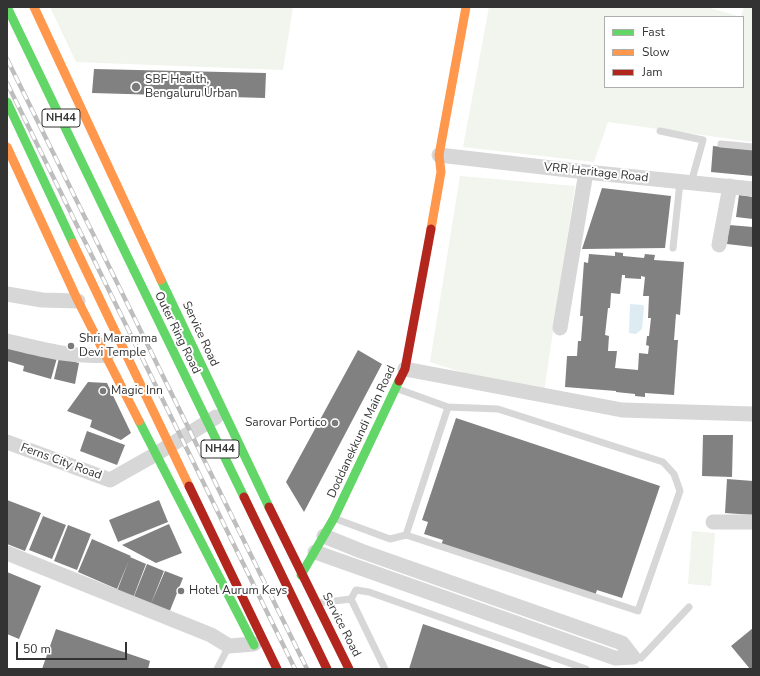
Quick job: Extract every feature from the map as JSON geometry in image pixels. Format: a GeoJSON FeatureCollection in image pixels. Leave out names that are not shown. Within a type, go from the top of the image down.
{"type":"FeatureCollection","features":[{"type":"Feature","properties":{"kind":"main road","name":"Outer Ring Road"},"geometry":{"type":"LineString","coordinates":[[7,7],[327,669]]}},
{"type":"Feature","properties":{"kind":"main road","name":"Service Road"},"geometry":{"type":"LineString","coordinates":[[34,7],[223,412],[301,575],[349,669]]}},
{"type":"Feature","properties":{"kind":"main road","name":"Doddanekkundi Main Road"},"geometry":{"type":"LineString","coordinates":[[301,575],[334,518],[406,370],[441,172],[447,154],[466,7]]}},
{"type":"Feature","properties":{"kind":"main road"},"geometry":{"type":"LineString","coordinates":[[7,102],[277,669]]}},
{"type":"Feature","properties":{"kind":"main road"},"geometry":{"type":"LineString","coordinates":[[7,147],[78,300],[256,648]]}},
{"type":"Feature","properties":{"kind":"street","name":"VRR Heritage Road"},"geometry":{"type":"LineString","coordinates":[[447,154],[586,172],[753,189]]}},
{"type":"Feature","properties":{"kind":"street"},"geometry":{"type":"LineString","coordinates":[[560,328],[586,172]]}},
{"type":"Feature","properties":{"kind":"street"},"geometry":{"type":"LineString","coordinates":[[719,245],[730,186]]}},
{"type":"Feature","properties":{"kind":"street"},"geometry":{"type":"LineString","coordinates":[[7,294],[42,300],[78,300]]}},
{"type":"Feature","properties":{"kind":"street"},"geometry":{"type":"LineString","coordinates":[[7,341],[75,356],[107,355]]}},
{"type":"Feature","properties":{"kind":"street"},"geometry":{"type":"LineString","coordinates":[[406,370],[622,410],[753,414]]}},
{"type":"Feature","properties":{"kind":"street","name":"Ferns City Road"},"geometry":{"type":"LineString","coordinates":[[7,442],[110,480],[156,454],[223,412]]}},
{"type":"Feature","properties":{"kind":"street"},"geometry":{"type":"LineString","coordinates":[[714,522],[753,522]]}},
{"type":"Feature","properties":{"kind":"street"},"geometry":{"type":"LineString","coordinates":[[315,552],[615,658],[633,656],[622,643],[361,551],[324,536]]}},
{"type":"Feature","properties":{"kind":"street"},"geometry":{"type":"LineString","coordinates":[[7,553],[211,635],[230,646],[256,648]]}},
{"type":"Feature","properties":{"kind":"lane"},"geometry":{"type":"LineString","coordinates":[[660,132],[704,140],[685,182],[673,248]]}},
{"type":"Feature","properties":{"kind":"lane"},"geometry":{"type":"LineString","coordinates":[[721,144],[753,147]]}},
{"type":"Feature","properties":{"kind":"lane"},"geometry":{"type":"LineString","coordinates":[[334,518],[390,539],[406,535],[638,611],[680,491],[674,474],[663,462],[498,409],[448,407],[396,388]]}},
{"type":"Feature","properties":{"kind":"lane"},"geometry":{"type":"LineString","coordinates":[[406,535],[448,407]]}},
{"type":"Feature","properties":{"kind":"lane"},"geometry":{"type":"LineString","coordinates":[[351,599],[356,590],[369,592],[586,669]]}},
{"type":"Feature","properties":{"kind":"lane"},"geometry":{"type":"LineString","coordinates":[[316,603],[351,599]]}},
{"type":"Feature","properties":{"kind":"lane"},"geometry":{"type":"LineString","coordinates":[[351,599],[384,669]]}},
{"type":"Feature","properties":{"kind":"lane"},"geometry":{"type":"LineString","coordinates":[[641,658],[689,607]]}},
{"type":"Feature","properties":{"kind":"lane"},"geometry":{"type":"LineString","coordinates":[[217,669],[230,646]]}},
{"type":"Feature","properties":{"kind":"shaded area"},"geometry":{"type":"Polygon","coordinates":[[[50,7],[293,7],[283,70],[76,62],[50,7]]]}},
{"type":"Feature","properties":{"kind":"shaded area"},"geometry":{"type":"Polygon","coordinates":[[[489,7],[707,7],[738,16],[604,16],[604,88],[744,88],[744,16],[741,16],[744,7],[753,7],[753,142],[608,122],[594,162],[463,147],[489,7]]]}},
{"type":"Feature","properties":{"kind":"shaded area"},"geometry":{"type":"Polygon","coordinates":[[[460,176],[575,186],[543,398],[430,362],[460,176]]]}},
{"type":"Feature","properties":{"kind":"shaded area"},"geometry":{"type":"Polygon","coordinates":[[[630,304],[643,305],[644,307],[642,329],[636,334],[629,333],[630,304]]]}},
{"type":"Feature","properties":{"kind":"shaded area"},"geometry":{"type":"Polygon","coordinates":[[[692,531],[715,533],[711,586],[688,584],[692,531]]]}},
{"type":"Feature","properties":{"kind":"building"},"geometry":{"type":"Polygon","coordinates":[[[94,69],[266,73],[265,98],[92,93],[94,69]]]}},
{"type":"Feature","properties":{"kind":"building"},"geometry":{"type":"Polygon","coordinates":[[[713,146],[753,150],[753,176],[711,172],[713,146]]]}},
{"type":"Feature","properties":{"kind":"building"},"geometry":{"type":"Polygon","coordinates":[[[602,188],[671,196],[665,248],[582,249],[602,188]]]}},
{"type":"Feature","properties":{"kind":"building"},"geometry":{"type":"Polygon","coordinates":[[[739,195],[753,197],[753,219],[736,217],[739,195]]]}},
{"type":"Feature","properties":{"kind":"building"},"geometry":{"type":"Polygon","coordinates":[[[729,225],[753,227],[753,247],[727,244],[729,225]]]}},
{"type":"Feature","properties":{"kind":"building"},"geometry":{"type":"Polygon","coordinates":[[[615,252],[623,253],[623,256],[644,258],[645,254],[655,255],[654,260],[684,262],[680,315],[676,314],[674,340],[678,340],[674,395],[645,393],[645,397],[616,391],[565,387],[567,356],[577,356],[578,341],[581,341],[583,316],[580,316],[584,262],[588,263],[589,254],[615,256],[615,252]],[[622,275],[620,294],[611,293],[605,335],[609,336],[608,351],[617,351],[615,368],[638,370],[639,353],[648,354],[649,346],[646,345],[647,336],[649,336],[651,318],[648,318],[649,296],[643,296],[645,277],[641,276],[641,279],[625,278],[625,275],[622,275]]]}},
{"type":"Feature","properties":{"kind":"building"},"geometry":{"type":"Polygon","coordinates":[[[7,345],[57,358],[51,379],[23,371],[24,366],[7,361],[7,345]]]}},
{"type":"Feature","properties":{"kind":"building","name":"Sarovar Portico"},"geometry":{"type":"Polygon","coordinates":[[[358,350],[382,364],[304,512],[286,482],[358,350]]]}},
{"type":"Feature","properties":{"kind":"building"},"geometry":{"type":"Polygon","coordinates":[[[59,358],[79,363],[75,384],[54,379],[59,358]]]}},
{"type":"Feature","properties":{"kind":"building"},"geometry":{"type":"Polygon","coordinates":[[[88,382],[107,383],[131,433],[121,440],[90,427],[92,420],[67,411],[88,382]]]}},
{"type":"Feature","properties":{"kind":"building"},"geometry":{"type":"Polygon","coordinates":[[[456,418],[660,486],[622,598],[597,590],[595,596],[441,545],[443,540],[424,534],[428,522],[422,520],[456,418]]]}},
{"type":"Feature","properties":{"kind":"building"},"geometry":{"type":"Polygon","coordinates":[[[87,431],[125,445],[117,465],[80,451],[87,431]]]}},
{"type":"Feature","properties":{"kind":"building"},"geometry":{"type":"Polygon","coordinates":[[[703,435],[733,435],[732,477],[702,476],[703,435]]]}},
{"type":"Feature","properties":{"kind":"building"},"geometry":{"type":"Polygon","coordinates":[[[727,479],[753,481],[753,515],[725,513],[727,479]]]}},
{"type":"Feature","properties":{"kind":"building"},"geometry":{"type":"Polygon","coordinates":[[[7,500],[41,513],[25,551],[7,544],[7,500]]]}},
{"type":"Feature","properties":{"kind":"building"},"geometry":{"type":"Polygon","coordinates":[[[159,500],[168,522],[118,542],[109,520],[159,500]]]}},
{"type":"Feature","properties":{"kind":"building"},"geometry":{"type":"Polygon","coordinates":[[[43,516],[66,525],[52,559],[29,550],[43,516]]]}},
{"type":"Feature","properties":{"kind":"building"},"geometry":{"type":"Polygon","coordinates":[[[169,524],[182,553],[156,563],[122,545],[169,524]]]}},
{"type":"Feature","properties":{"kind":"building"},"geometry":{"type":"Polygon","coordinates":[[[68,525],[91,534],[77,570],[54,561],[68,525]]]}},
{"type":"Feature","properties":{"kind":"building"},"geometry":{"type":"Polygon","coordinates":[[[92,539],[146,564],[133,598],[117,591],[129,560],[117,589],[78,572],[92,539]]]}},
{"type":"Feature","properties":{"kind":"building"},"geometry":{"type":"Polygon","coordinates":[[[147,564],[164,571],[150,606],[133,599],[147,564]]]}},
{"type":"Feature","properties":{"kind":"building"},"geometry":{"type":"Polygon","coordinates":[[[165,571],[183,578],[169,613],[150,606],[165,571]]]}},
{"type":"Feature","properties":{"kind":"building"},"geometry":{"type":"Polygon","coordinates":[[[7,572],[41,586],[19,639],[7,634],[7,572]]]}},
{"type":"Feature","properties":{"kind":"building"},"geometry":{"type":"Polygon","coordinates":[[[423,624],[555,669],[409,669],[423,624]]]}},
{"type":"Feature","properties":{"kind":"building"},"geometry":{"type":"Polygon","coordinates":[[[753,628],[753,669],[750,669],[731,646],[753,628]]]}},
{"type":"Feature","properties":{"kind":"building"},"geometry":{"type":"Polygon","coordinates":[[[56,629],[150,661],[148,669],[42,669],[56,629]]]}},
{"type":"Feature","properties":{"kind":"railway"},"geometry":{"type":"LineString","coordinates":[[7,59],[307,669]]}},
{"type":"Feature","properties":{"kind":"railway"},"geometry":{"type":"LineString","coordinates":[[7,83],[295,669]]}},
{"type":"Feature","properties":{"kind":"traffic: fast"},"geometry":{"type":"LineString","coordinates":[[7,7],[114,229]]}},
{"type":"Feature","properties":{"kind":"traffic: fast"},"geometry":{"type":"LineString","coordinates":[[7,102],[73,243]]}},
{"type":"Feature","properties":{"kind":"traffic: fast"},"geometry":{"type":"LineString","coordinates":[[114,229],[244,497]]}},
{"type":"Feature","properties":{"kind":"traffic: fast"},"geometry":{"type":"LineString","coordinates":[[161,280],[269,507]]}},
{"type":"Feature","properties":{"kind":"traffic: fast"},"geometry":{"type":"LineString","coordinates":[[301,575],[334,518],[399,381]]}},
{"type":"Feature","properties":{"kind":"traffic: fast"},"geometry":{"type":"LineString","coordinates":[[139,421],[254,645]]}},
{"type":"Feature","properties":{"kind":"traffic: slow"},"geometry":{"type":"LineString","coordinates":[[34,7],[161,280]]}},
{"type":"Feature","properties":{"kind":"traffic: slow"},"geometry":{"type":"LineString","coordinates":[[431,229],[441,172],[439,155],[466,7]]}},
{"type":"Feature","properties":{"kind":"traffic: slow"},"geometry":{"type":"LineString","coordinates":[[7,147],[78,301],[139,421]]}},
{"type":"Feature","properties":{"kind":"traffic: slow"},"geometry":{"type":"LineString","coordinates":[[73,243],[189,486]]}},
{"type":"Feature","properties":{"kind":"traffic: jam"},"geometry":{"type":"LineString","coordinates":[[399,381],[405,369],[431,229]]}},
{"type":"Feature","properties":{"kind":"traffic: jam"},"geometry":{"type":"LineString","coordinates":[[189,486],[277,669]]}},
{"type":"Feature","properties":{"kind":"traffic: jam"},"geometry":{"type":"LineString","coordinates":[[244,497],[327,669]]}},
{"type":"Feature","properties":{"kind":"traffic: jam"},"geometry":{"type":"LineString","coordinates":[[269,507],[349,669]]}},
{"type":"Feature","properties":{"kind":"place","name":"SBF Health, Bengaluru Urban"},"geometry":{"type":"Point","coordinates":[136,87]}},
{"type":"Feature","properties":{"kind":"place","name":"Shri Maramma Devi Temple"},"geometry":{"type":"Point","coordinates":[71,346]}},
{"type":"Feature","properties":{"kind":"place","name":"Magic Inn"},"geometry":{"type":"Point","coordinates":[103,391]}},
{"type":"Feature","properties":{"kind":"place","name":"Sarovar Portico"},"geometry":{"type":"Point","coordinates":[335,423]}},
{"type":"Feature","properties":{"kind":"place","name":"Hotel Aurum Keys"},"geometry":{"type":"Point","coordinates":[181,591]}}]}
